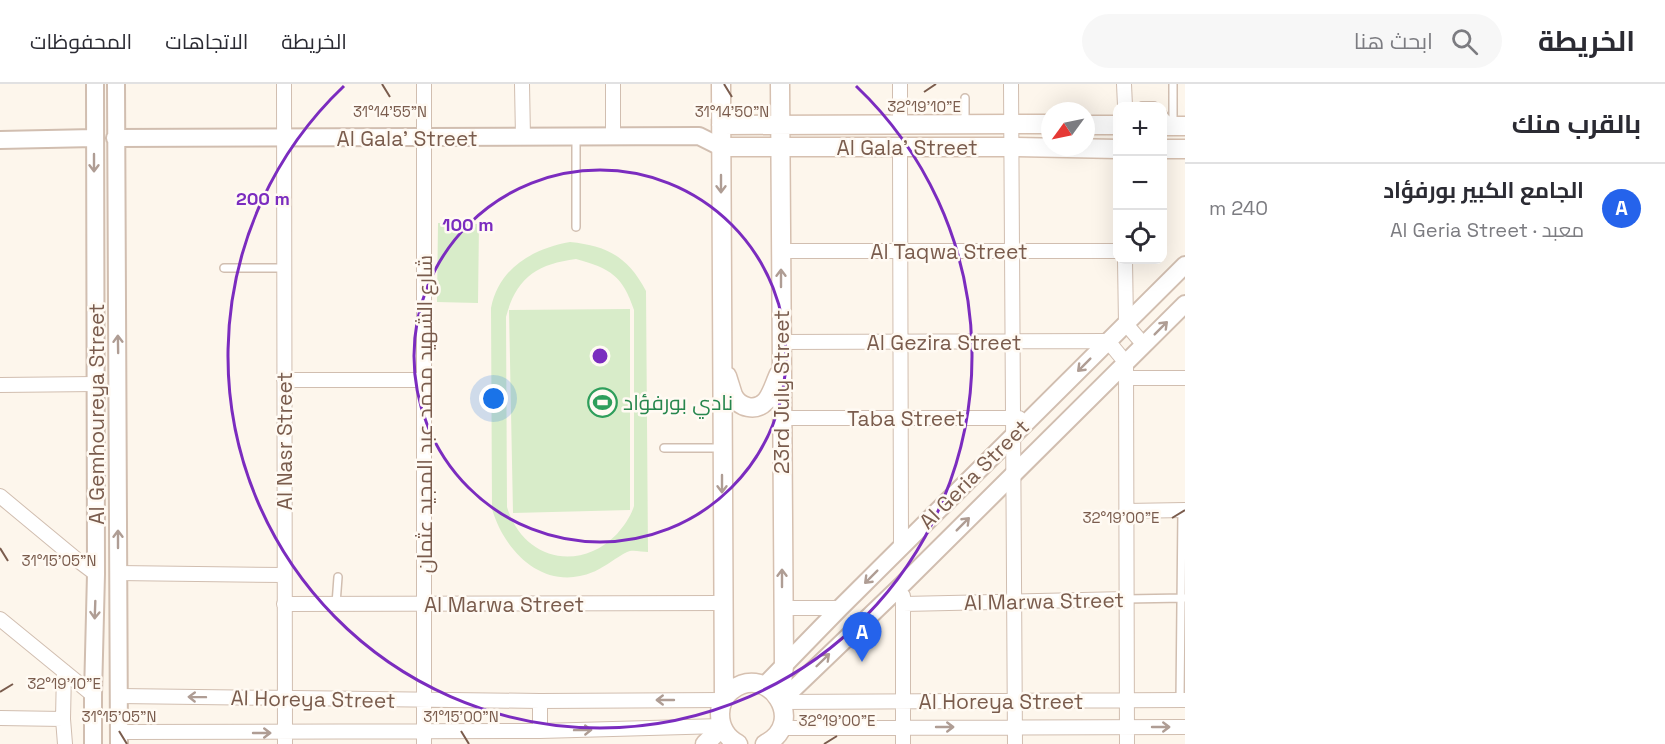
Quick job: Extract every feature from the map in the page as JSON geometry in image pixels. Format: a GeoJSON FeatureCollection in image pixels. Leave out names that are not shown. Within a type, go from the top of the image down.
{"type":"FeatureCollection","features":[{"type":"Feature","properties":{"kind":"main road"},"geometry":{"type":"LineString","coordinates":[[721,84],[724,699],[720,717],[722,731],[738,744]]}},
{"type":"Feature","properties":{"kind":"main road","name":"23rd July Street"},"geometry":{"type":"LineString","coordinates":[[777,739],[784,715],[781,701],[784,666],[780,84]]}},
{"type":"Feature","properties":{"kind":"main road","name":"Al Gala' Street"},"geometry":{"type":"LineString","coordinates":[[721,125],[1041,124]]}},
{"type":"Feature","properties":{"kind":"main road"},"geometry":{"type":"LineString","coordinates":[[1095,125],[1113,125]]}},
{"type":"Feature","properties":{"kind":"main road","name":"Al Gala' Street"},"geometry":{"type":"LineString","coordinates":[[722,147],[1113,149]]}},
{"type":"Feature","properties":{"kind":"main road"},"geometry":{"type":"LineString","coordinates":[[1167,149],[1185,149]]}},
{"type":"Feature","properties":{"kind":"main road"},"geometry":{"type":"LineString","coordinates":[[722,360],[734,396],[741,404],[753,408],[764,403],[781,369]]}},
{"type":"Feature","properties":{"kind":"main road"},"geometry":{"type":"LineString","coordinates":[[724,699],[729,692],[742,684],[750,683],[765,686],[774,691],[781,701]]}},
{"type":"Feature","properties":{"kind":"main road"},"geometry":{"type":"LineString","coordinates":[[705,744],[722,731]]}},
{"type":"Feature","properties":{"kind":"street","name":"Al Gemhoureya Street"},"geometry":{"type":"LineString","coordinates":[[93,744],[96,574],[94,84]]}},
{"type":"Feature","properties":{"kind":"street","name":"Al Gemhoureya Street"},"geometry":{"type":"LineString","coordinates":[[116,84],[119,738]]}},
{"type":"Feature","properties":{"kind":"street","name":"Al Nasr Street"},"geometry":{"type":"LineString","coordinates":[[284,84],[285,739]]}},
{"type":"Feature","properties":{"kind":"street","name":"شارع الشهيد محمد عبد المجيد عثمان"},"geometry":{"type":"LineString","coordinates":[[424,84],[424,738]]}},
{"type":"Feature","properties":{"kind":"street"},"geometry":{"type":"LineString","coordinates":[[522,84],[523,137]]}},
{"type":"Feature","properties":{"kind":"street"},"geometry":{"type":"LineString","coordinates":[[613,84],[613,136]]}},
{"type":"Feature","properties":{"kind":"street"},"geometry":{"type":"LineString","coordinates":[[900,84],[900,124]]}},
{"type":"Feature","properties":{"kind":"street"},"geometry":{"type":"LineString","coordinates":[[1011,84],[1015,744]]}},
{"type":"Feature","properties":{"kind":"street"},"geometry":{"type":"LineString","coordinates":[[1125,84],[1125,102]]}},
{"type":"Feature","properties":{"kind":"street","name":"Al Gala' Street"},"geometry":{"type":"LineString","coordinates":[[699,136],[721,125]]}},
{"type":"Feature","properties":{"kind":"street","name":"Al Gala' Street"},"geometry":{"type":"LineString","coordinates":[[115,138],[699,136],[722,147]]}},
{"type":"Feature","properties":{"kind":"street"},"geometry":{"type":"LineString","coordinates":[[0,140],[94,138]]}},
{"type":"Feature","properties":{"kind":"street"},"geometry":{"type":"LineString","coordinates":[[900,148],[901,548]]}},
{"type":"Feature","properties":{"kind":"street","name":"Al Taqwa Street"},"geometry":{"type":"LineString","coordinates":[[780,251],[1113,251]]}},
{"type":"Feature","properties":{"kind":"street"},"geometry":{"type":"LineString","coordinates":[[1125,264],[1126,324],[1144,345]]}},
{"type":"Feature","properties":{"kind":"street","name":"Al Geria Street"},"geometry":{"type":"LineString","coordinates":[[765,686],[840,608],[1185,265]]}},
{"type":"Feature","properties":{"kind":"street","name":"Al Geria Street"},"geometry":{"type":"LineString","coordinates":[[781,701],[1013,475],[1126,370],[1144,345],[1185,304]]}},
{"type":"Feature","properties":{"kind":"street"},"geometry":{"type":"LineString","coordinates":[[1108,341],[1126,370],[1127,744]]}},
{"type":"Feature","properties":{"kind":"street","name":"Al Gezira Street"},"geometry":{"type":"LineString","coordinates":[[781,342],[1108,341]]}},
{"type":"Feature","properties":{"kind":"street"},"geometry":{"type":"LineString","coordinates":[[1126,370],[1185,378]]}},
{"type":"Feature","properties":{"kind":"street"},"geometry":{"type":"LineString","coordinates":[[284,380],[424,380]]}},
{"type":"Feature","properties":{"kind":"street"},"geometry":{"type":"LineString","coordinates":[[0,385],[96,384]]}},
{"type":"Feature","properties":{"kind":"street","name":"Taba Street"},"geometry":{"type":"LineString","coordinates":[[781,418],[1031,418]]}},
{"type":"Feature","properties":{"kind":"street"},"geometry":{"type":"LineString","coordinates":[[96,462],[118,462]]}},
{"type":"Feature","properties":{"kind":"street"},"geometry":{"type":"LineString","coordinates":[[0,496],[96,574]]}},
{"type":"Feature","properties":{"kind":"street"},"geometry":{"type":"LineString","coordinates":[[1126,511],[1184,510]]}},
{"type":"Feature","properties":{"kind":"street"},"geometry":{"type":"LineString","coordinates":[[118,573],[284,575]]}},
{"type":"Feature","properties":{"kind":"street"},"geometry":{"type":"LineString","coordinates":[[902,585],[903,744]]}},
{"type":"Feature","properties":{"kind":"street","name":"Al Marwa Street"},"geometry":{"type":"LineString","coordinates":[[903,604],[1126,599]]}},
{"type":"Feature","properties":{"kind":"street","name":"Al Marwa Street"},"geometry":{"type":"LineString","coordinates":[[284,604],[723,603]]}},
{"type":"Feature","properties":{"kind":"street"},"geometry":{"type":"LineString","coordinates":[[783,608],[840,608]]}},
{"type":"Feature","properties":{"kind":"street"},"geometry":{"type":"LineString","coordinates":[[0,619],[93,696]]}},
{"type":"Feature","properties":{"kind":"street"},"geometry":{"type":"LineString","coordinates":[[64,671],[65,744]]}},
{"type":"Feature","properties":{"kind":"street","name":"Al Horeya Street"},"geometry":{"type":"LineString","coordinates":[[119,696],[424,700],[724,699]]}},
{"type":"Feature","properties":{"kind":"street"},"geometry":{"type":"LineString","coordinates":[[540,700],[540,731]]}},
{"type":"Feature","properties":{"kind":"street","name":"Al Horeya Street"},"geometry":{"type":"LineString","coordinates":[[781,701],[1183,700]]}},
{"type":"Feature","properties":{"kind":"street"},"geometry":{"type":"LineString","coordinates":[[0,717],[63,719]]}},
{"type":"Feature","properties":{"kind":"street","name":"Al Horeya Street"},"geometry":{"type":"LineString","coordinates":[[777,739],[903,727],[1185,727]]}},
{"type":"Feature","properties":{"kind":"street","name":"Al Horeya Street"},"geometry":{"type":"LineString","coordinates":[[119,738],[424,738],[540,731],[722,731]]}},
{"type":"Feature","properties":{"kind":"lane"},"geometry":{"type":"LineString","coordinates":[[1171,122],[1173,84]]}},
{"type":"Feature","properties":{"kind":"lane"},"geometry":{"type":"LineString","coordinates":[[964,98],[965,124]]}},
{"type":"Feature","properties":{"kind":"lane"},"geometry":{"type":"LineString","coordinates":[[576,137],[576,227]]}},
{"type":"Feature","properties":{"kind":"lane"},"geometry":{"type":"LineString","coordinates":[[224,268],[284,268]]}},
{"type":"Feature","properties":{"kind":"lane"},"geometry":{"type":"LineString","coordinates":[[664,448],[722,448]]}},
{"type":"Feature","properties":{"kind":"lane"},"geometry":{"type":"LineString","coordinates":[[1183,700],[1184,510]]}},
{"type":"Feature","properties":{"kind":"lane"},"geometry":{"type":"LineString","coordinates":[[336,604],[338,577]]}},
{"type":"Feature","properties":{"kind":"lane","name":"Al Marwa Street"},"geometry":{"type":"LineString","coordinates":[[1126,599],[1183,598]]}},
{"type":"Feature","properties":{"kind":"green space"},"geometry":{"type":"Polygon","coordinates":[[[438,223],[479,224],[478,303],[437,302],[438,223]]]}},
{"type":"Feature","properties":{"kind":"green space"},"geometry":{"type":"Polygon","coordinates":[[[570,242],[583,244],[616,255],[632,270],[646,291],[648,552],[630,551],[593,572],[575,577],[559,577],[529,564],[517,554],[507,540],[492,509],[491,308],[495,294],[509,271],[530,255],[570,242]],[[576,259],[550,265],[530,275],[516,292],[506,317],[507,507],[515,525],[526,539],[539,549],[554,555],[570,557],[586,554],[602,546],[620,531],[634,506],[634,310],[625,289],[614,275],[598,266],[576,259]]]}},
{"type":"Feature","properties":{"kind":"green space"},"geometry":{"type":"Polygon","coordinates":[[[630,309],[630,510],[513,513],[509,310],[630,309]]]}},
{"type":"Feature","properties":{"kind":"place","name":"نادي بورفؤاد"},"geometry":{"type":"Point","coordinates":[602,402]}},
{"type":"Feature","properties":{"kind":"place","name":"الجامع الكبير بورفؤاد"},"geometry":{"type":"Point","coordinates":[862,662]}}]}
